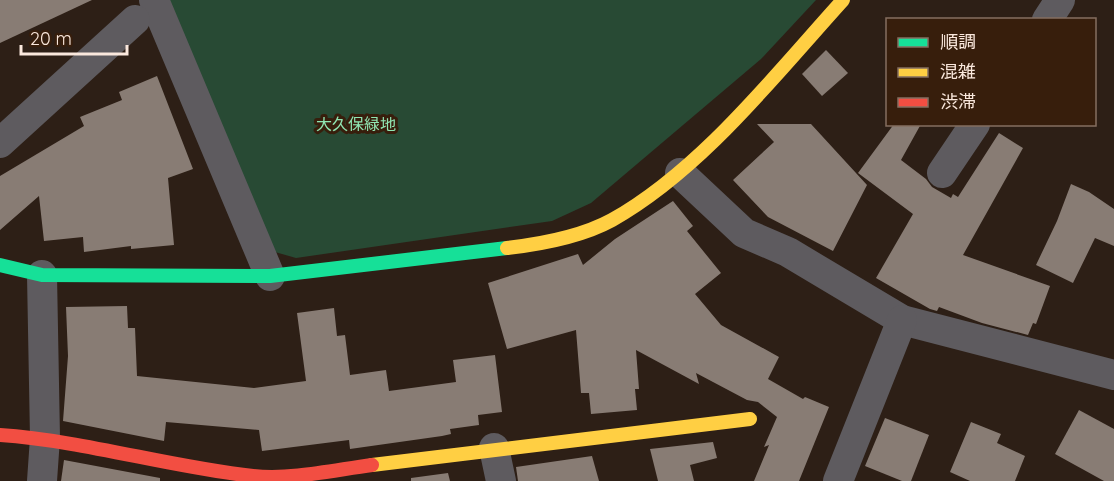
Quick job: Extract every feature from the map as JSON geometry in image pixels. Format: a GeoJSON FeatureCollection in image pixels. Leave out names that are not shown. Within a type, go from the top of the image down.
{"type":"FeatureCollection","features":[{"type":"Feature","properties":{"kind":"street"},"geometry":{"type":"LineString","coordinates":[[0,265],[42,275],[270,276],[527,246],[580,234],[612,220],[680,173],[770,81],[843,0]]}},
{"type":"Feature","properties":{"kind":"street"},"geometry":{"type":"LineString","coordinates":[[1048,18],[1060,0]]}},
{"type":"Feature","properties":{"kind":"street"},"geometry":{"type":"LineString","coordinates":[[0,143],[144,10],[270,276]]}},
{"type":"Feature","properties":{"kind":"street"},"geometry":{"type":"LineString","coordinates":[[942,173],[974,126]]}},
{"type":"Feature","properties":{"kind":"street"},"geometry":{"type":"LineString","coordinates":[[680,173],[744,233],[788,252],[902,320],[1114,375]]}},
{"type":"Feature","properties":{"kind":"street"},"geometry":{"type":"LineString","coordinates":[[42,275],[45,438],[42,481]]}},
{"type":"Feature","properties":{"kind":"street"},"geometry":{"type":"LineString","coordinates":[[838,481],[902,320]]}},
{"type":"Feature","properties":{"kind":"street"},"geometry":{"type":"LineString","coordinates":[[0,435],[45,438],[255,476],[312,477],[494,448],[750,419]]}},
{"type":"Feature","properties":{"kind":"street"},"geometry":{"type":"LineString","coordinates":[[494,448],[501,481]]}},
{"type":"Feature","properties":{"kind":"green space","name":"大久保緑地"},"geometry":{"type":"Polygon","coordinates":[[[169,0],[816,0],[761,59],[591,203],[552,221],[296,258],[275,252],[169,0]]]}},
{"type":"Feature","properties":{"kind":"building"},"geometry":{"type":"Polygon","coordinates":[[[0,0],[92,0],[0,43],[0,0]]]}},
{"type":"Feature","properties":{"kind":"building"},"geometry":{"type":"Polygon","coordinates":[[[826,50],[848,73],[822,96],[802,74],[826,50]]]}},
{"type":"Feature","properties":{"kind":"building"},"geometry":{"type":"Polygon","coordinates":[[[157,76],[193,169],[168,178],[174,245],[131,249],[131,246],[84,252],[83,237],[44,241],[39,196],[0,230],[0,176],[84,126],[80,117],[122,100],[119,92],[157,76]]]}},
{"type":"Feature","properties":{"kind":"building"},"geometry":{"type":"Polygon","coordinates":[[[757,124],[811,124],[867,185],[833,251],[768,217],[733,180],[774,142],[757,124]]]}},
{"type":"Feature","properties":{"kind":"building"},"geometry":{"type":"Polygon","coordinates":[[[893,126],[920,126],[901,160],[926,179],[932,187],[951,198],[953,194],[958,197],[999,133],[1023,148],[963,255],[1050,286],[1036,324],[1033,323],[1028,335],[982,323],[939,307],[937,311],[930,309],[876,278],[913,214],[858,173],[893,126]]]}},
{"type":"Feature","properties":{"kind":"building"},"geometry":{"type":"Polygon","coordinates":[[[1071,184],[1089,192],[1114,209],[1114,246],[1095,238],[1073,283],[1036,265],[1057,221],[1071,184]]]}},
{"type":"Feature","properties":{"kind":"building"},"geometry":{"type":"Polygon","coordinates":[[[673,201],[693,226],[687,231],[721,273],[695,294],[721,325],[779,357],[768,379],[803,399],[805,397],[829,407],[799,481],[754,481],[769,445],[764,447],[777,417],[758,402],[747,400],[696,373],[699,384],[636,350],[639,389],[635,389],[637,410],[591,414],[589,393],[581,393],[576,330],[507,349],[488,283],[578,254],[583,265],[615,239],[673,201]]]}},
{"type":"Feature","properties":{"kind":"building"},"geometry":{"type":"Polygon","coordinates":[[[127,306],[128,328],[135,328],[137,376],[254,388],[306,381],[297,313],[334,308],[337,336],[345,335],[350,375],[386,370],[389,391],[456,382],[453,360],[495,355],[502,412],[478,415],[479,425],[450,429],[451,434],[442,436],[350,449],[349,440],[262,451],[259,430],[166,422],[164,441],[63,421],[68,356],[66,307],[127,306]]]}},
{"type":"Feature","properties":{"kind":"building"},"geometry":{"type":"Polygon","coordinates":[[[1079,410],[1114,429],[1114,481],[1104,481],[1055,454],[1079,410]]]}},
{"type":"Feature","properties":{"kind":"building"},"geometry":{"type":"Polygon","coordinates":[[[885,418],[929,435],[911,481],[902,481],[865,466],[885,418]]]}},
{"type":"Feature","properties":{"kind":"building"},"geometry":{"type":"Polygon","coordinates":[[[971,422],[1001,434],[997,443],[1025,456],[1015,481],[970,481],[950,472],[971,422]]]}},
{"type":"Feature","properties":{"kind":"building"},"geometry":{"type":"Polygon","coordinates":[[[713,442],[717,458],[690,465],[694,481],[658,481],[650,449],[713,442]]]}},
{"type":"Feature","properties":{"kind":"building"},"geometry":{"type":"Polygon","coordinates":[[[592,456],[599,481],[518,481],[516,467],[592,456]]]}},
{"type":"Feature","properties":{"kind":"building"},"geometry":{"type":"Polygon","coordinates":[[[64,460],[160,478],[160,481],[61,481],[64,460]]]}},
{"type":"Feature","properties":{"kind":"building"},"geometry":{"type":"Polygon","coordinates":[[[448,473],[450,481],[411,481],[411,478],[448,473]]]}},
{"type":"Feature","properties":{"kind":"traffic: fast"},"geometry":{"type":"LineString","coordinates":[[0,265],[42,275],[270,276],[507,248]]}},
{"type":"Feature","properties":{"kind":"traffic: slow"},"geometry":{"type":"LineString","coordinates":[[507,248],[547,242],[587,231],[612,220],[645,199],[676,175],[735,119],[843,0]]}},
{"type":"Feature","properties":{"kind":"traffic: slow"},"geometry":{"type":"LineString","coordinates":[[372,465],[750,419]]}},
{"type":"Feature","properties":{"kind":"traffic: jam"},"geometry":{"type":"LineString","coordinates":[[0,435],[64,443],[190,467],[253,476],[298,476],[372,465]]}}]}
